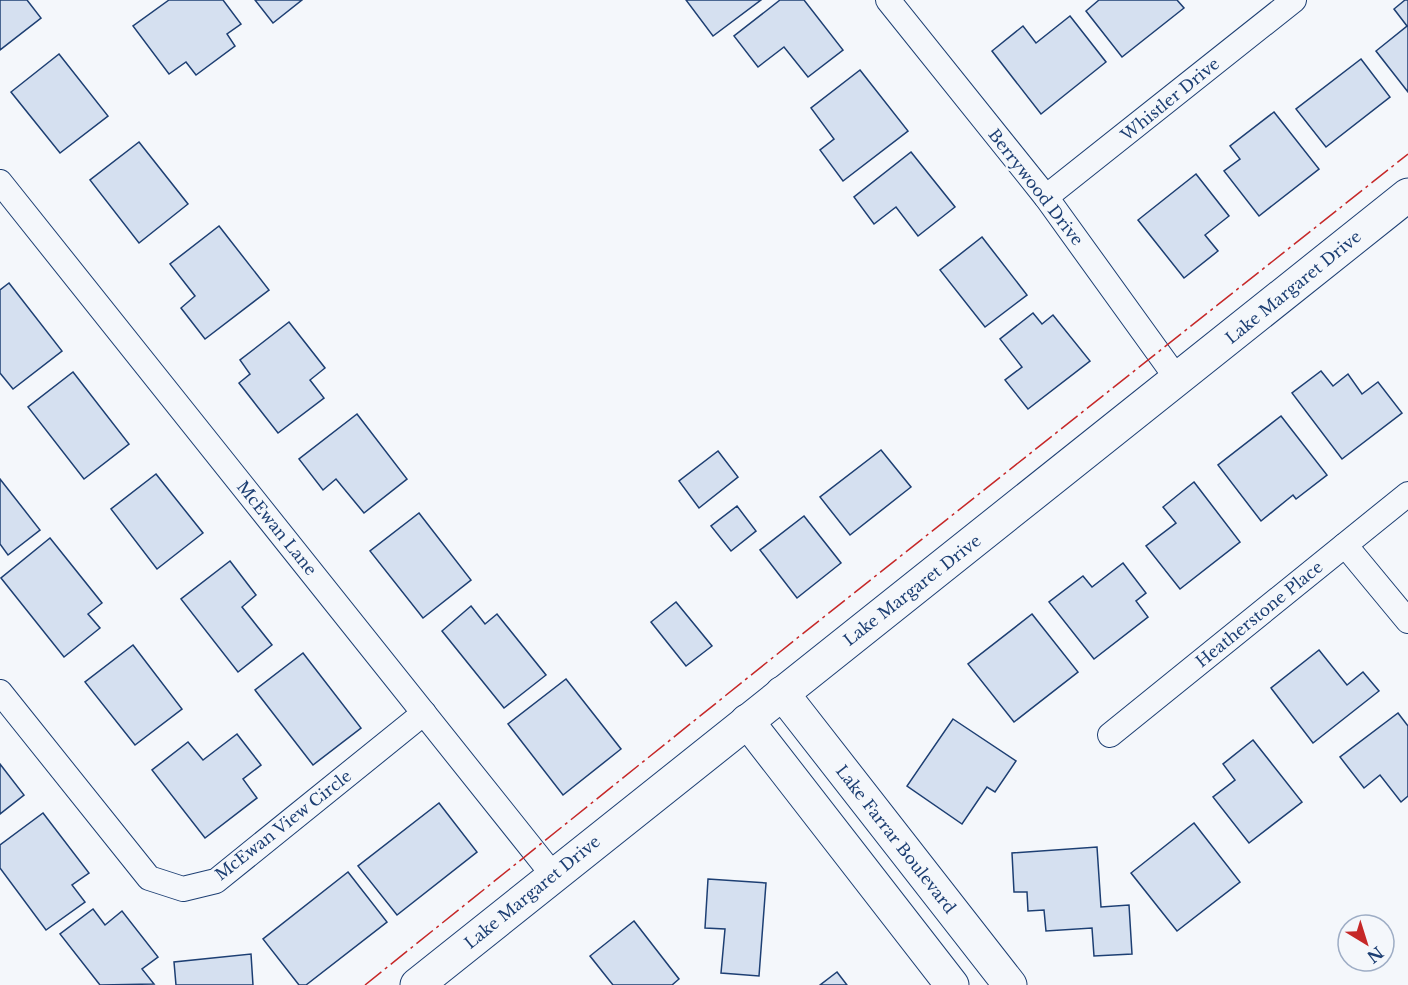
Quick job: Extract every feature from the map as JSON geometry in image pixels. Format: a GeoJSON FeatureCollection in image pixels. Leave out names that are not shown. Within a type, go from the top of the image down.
{"type":"FeatureCollection","features":[{"type":"Feature","properties":{"kind":"street","name":"Berrywood Drive"},"geometry":{"type":"LineString","coordinates":[[888,0],[1046,197],[1178,380]]}},
{"type":"Feature","properties":{"kind":"street","name":"Whistler Drive"},"geometry":{"type":"LineString","coordinates":[[1046,197],[1294,0]]}},
{"type":"Feature","properties":{"kind":"street","name":"McEwan Lane"},"geometry":{"type":"LineString","coordinates":[[4,194],[553,875]]}},
{"type":"Feature","properties":{"kind":"street","name":"Lake Margaret Drive"},"geometry":{"type":"LineString","coordinates":[[417,985],[1408,195]]}},
{"type":"Feature","properties":{"kind":"street","name":"Heatherstone Place"},"geometry":{"type":"LineString","coordinates":[[1110,735],[1408,494]]}},
{"type":"Feature","properties":{"kind":"street"},"geometry":{"type":"LineString","coordinates":[[1345,545],[1408,621]]}},
{"type":"Feature","properties":{"kind":"street","name":"McEwan View Circle"},"geometry":{"type":"LineString","coordinates":[[0,692],[149,878],[183,889],[216,881],[424,713]]}},
{"type":"Feature","properties":{"kind":"street","name":"Lake Farrar Boulevard"},"geometry":{"type":"LineString","coordinates":[[782,693],[1010,985]]}},
{"type":"Feature","properties":{"kind":"street"},"geometry":{"type":"LineString","coordinates":[[747,721],[952,985]]}},
{"type":"Feature","properties":{"kind":"building"},"geometry":{"type":"Polygon","coordinates":[[[0,0],[27,0],[41,18],[0,50],[0,0]]]}},
{"type":"Feature","properties":{"kind":"building"},"geometry":{"type":"Polygon","coordinates":[[[169,0],[223,0],[241,24],[227,34],[235,46],[196,75],[186,62],[169,74],[133,26],[169,0]]]}},
{"type":"Feature","properties":{"kind":"building"},"geometry":{"type":"Polygon","coordinates":[[[255,0],[302,0],[273,23],[255,0]]]}},
{"type":"Feature","properties":{"kind":"building"},"geometry":{"type":"Polygon","coordinates":[[[686,0],[761,0],[713,36],[686,0]]]}},
{"type":"Feature","properties":{"kind":"building"},"geometry":{"type":"Polygon","coordinates":[[[780,0],[804,0],[843,50],[808,77],[784,47],[758,67],[734,36],[780,0]]]}},
{"type":"Feature","properties":{"kind":"building"},"geometry":{"type":"Polygon","coordinates":[[[1099,0],[1177,0],[1184,8],[1122,57],[1086,11],[1099,0]]]}},
{"type":"Feature","properties":{"kind":"building"},"geometry":{"type":"Polygon","coordinates":[[[1408,0],[1408,92],[1376,51],[1407,26],[1394,9],[1408,0]]]}},
{"type":"Feature","properties":{"kind":"building"},"geometry":{"type":"Polygon","coordinates":[[[1070,16],[1106,62],[1041,114],[992,51],[1023,26],[1036,43],[1070,16]]]}},
{"type":"Feature","properties":{"kind":"building"},"geometry":{"type":"Polygon","coordinates":[[[59,54],[108,116],[60,153],[11,92],[59,54]]]}},
{"type":"Feature","properties":{"kind":"building"},"geometry":{"type":"Polygon","coordinates":[[[1361,59],[1390,97],[1326,147],[1296,109],[1361,59]]]}},
{"type":"Feature","properties":{"kind":"building"},"geometry":{"type":"Polygon","coordinates":[[[860,70],[908,131],[843,181],[820,150],[834,139],[811,108],[860,70]]]}},
{"type":"Feature","properties":{"kind":"building"},"geometry":{"type":"Polygon","coordinates":[[[1274,112],[1319,169],[1259,216],[1224,171],[1240,159],[1230,146],[1274,112]]]}},
{"type":"Feature","properties":{"kind":"building"},"geometry":{"type":"Polygon","coordinates":[[[139,142],[188,204],[139,243],[90,180],[139,142]]]}},
{"type":"Feature","properties":{"kind":"building"},"geometry":{"type":"Polygon","coordinates":[[[911,152],[955,207],[918,236],[896,207],[874,224],[854,197],[911,152]]]}},
{"type":"Feature","properties":{"kind":"building"},"geometry":{"type":"Polygon","coordinates":[[[1196,174],[1229,216],[1205,235],[1218,251],[1184,278],[1138,220],[1196,174]]]}},
{"type":"Feature","properties":{"kind":"building"},"geometry":{"type":"Polygon","coordinates":[[[219,226],[269,290],[205,339],[181,308],[195,296],[170,264],[219,226]]]}},
{"type":"Feature","properties":{"kind":"building"},"geometry":{"type":"Polygon","coordinates":[[[982,237],[1027,295],[985,327],[940,270],[982,237]]]}},
{"type":"Feature","properties":{"kind":"building"},"geometry":{"type":"Polygon","coordinates":[[[9,283],[62,351],[13,389],[0,373],[0,290],[9,283]]]}},
{"type":"Feature","properties":{"kind":"building"},"geometry":{"type":"Polygon","coordinates":[[[1033,313],[1042,324],[1053,315],[1090,361],[1028,409],[1005,380],[1022,367],[1000,339],[1033,313]]]}},
{"type":"Feature","properties":{"kind":"building"},"geometry":{"type":"Polygon","coordinates":[[[289,322],[325,368],[310,380],[324,398],[278,433],[239,383],[250,374],[240,360],[289,322]]]}},
{"type":"Feature","properties":{"kind":"building"},"geometry":{"type":"Polygon","coordinates":[[[1321,371],[1333,386],[1348,374],[1362,394],[1378,382],[1402,413],[1342,459],[1292,393],[1321,371]]]}},
{"type":"Feature","properties":{"kind":"building"},"geometry":{"type":"Polygon","coordinates":[[[73,372],[129,444],[84,479],[28,407],[73,372]]]}},
{"type":"Feature","properties":{"kind":"building"},"geometry":{"type":"Polygon","coordinates":[[[357,414],[407,479],[364,513],[336,479],[323,490],[299,459],[357,414]]]}},
{"type":"Feature","properties":{"kind":"building"},"geometry":{"type":"Polygon","coordinates":[[[1281,416],[1327,475],[1296,499],[1293,495],[1261,521],[1218,465],[1281,416]]]}},
{"type":"Feature","properties":{"kind":"building"},"geometry":{"type":"Polygon","coordinates":[[[881,450],[911,487],[850,535],[820,497],[881,450]]]}},
{"type":"Feature","properties":{"kind":"building"},"geometry":{"type":"Polygon","coordinates":[[[718,451],[738,477],[699,508],[679,481],[718,451]]]}},
{"type":"Feature","properties":{"kind":"building"},"geometry":{"type":"Polygon","coordinates":[[[156,474],[203,533],[157,569],[111,509],[156,474]]]}},
{"type":"Feature","properties":{"kind":"building"},"geometry":{"type":"Polygon","coordinates":[[[0,479],[40,530],[8,555],[0,544],[0,479]]]}},
{"type":"Feature","properties":{"kind":"building"},"geometry":{"type":"Polygon","coordinates":[[[1194,482],[1240,542],[1180,589],[1146,546],[1176,523],[1163,507],[1194,482]]]}},
{"type":"Feature","properties":{"kind":"building"},"geometry":{"type":"Polygon","coordinates":[[[737,506],[756,531],[731,551],[711,526],[737,506]]]}},
{"type":"Feature","properties":{"kind":"building"},"geometry":{"type":"Polygon","coordinates":[[[419,513],[471,580],[423,618],[370,551],[419,513]]]}},
{"type":"Feature","properties":{"kind":"building"},"geometry":{"type":"Polygon","coordinates":[[[804,516],[841,563],[797,598],[760,550],[804,516]]]}},
{"type":"Feature","properties":{"kind":"building"},"geometry":{"type":"Polygon","coordinates":[[[50,538],[102,603],[88,614],[100,628],[64,657],[1,578],[50,538]]]}},
{"type":"Feature","properties":{"kind":"building"},"geometry":{"type":"Polygon","coordinates":[[[230,561],[256,595],[242,607],[272,645],[238,672],[181,599],[230,561]]]}},
{"type":"Feature","properties":{"kind":"building"},"geometry":{"type":"Polygon","coordinates":[[[1123,563],[1146,593],[1136,601],[1148,617],[1094,659],[1049,602],[1083,576],[1092,587],[1123,563]]]}},
{"type":"Feature","properties":{"kind":"building"},"geometry":{"type":"Polygon","coordinates":[[[676,602],[712,646],[686,666],[651,622],[676,602]]]}},
{"type":"Feature","properties":{"kind":"building"},"geometry":{"type":"Polygon","coordinates":[[[471,606],[485,624],[497,614],[546,675],[504,708],[442,631],[471,606]]]}},
{"type":"Feature","properties":{"kind":"building"},"geometry":{"type":"Polygon","coordinates":[[[1032,614],[1078,672],[1014,722],[968,664],[1032,614]]]}},
{"type":"Feature","properties":{"kind":"building"},"geometry":{"type":"Polygon","coordinates":[[[133,645],[182,709],[135,745],[85,682],[133,645]]]}},
{"type":"Feature","properties":{"kind":"building"},"geometry":{"type":"Polygon","coordinates":[[[1319,650],[1347,685],[1363,672],[1379,691],[1313,743],[1271,688],[1319,650]]]}},
{"type":"Feature","properties":{"kind":"building"},"geometry":{"type":"Polygon","coordinates":[[[303,653],[361,728],[313,765],[255,690],[303,653]]]}},
{"type":"Feature","properties":{"kind":"building"},"geometry":{"type":"Polygon","coordinates":[[[566,679],[621,749],[563,795],[508,724],[566,679]]]}},
{"type":"Feature","properties":{"kind":"building"},"geometry":{"type":"Polygon","coordinates":[[[1398,713],[1408,726],[1408,796],[1401,802],[1380,775],[1364,788],[1340,757],[1398,713]]]}},
{"type":"Feature","properties":{"kind":"building"},"geometry":{"type":"Polygon","coordinates":[[[953,719],[1016,761],[995,792],[987,787],[962,824],[907,786],[953,719]]]}},
{"type":"Feature","properties":{"kind":"building"},"geometry":{"type":"Polygon","coordinates":[[[237,734],[261,765],[243,779],[257,798],[205,838],[152,770],[188,742],[203,760],[237,734]]]}},
{"type":"Feature","properties":{"kind":"building"},"geometry":{"type":"Polygon","coordinates":[[[1253,740],[1302,802],[1249,843],[1213,797],[1235,780],[1223,764],[1253,740]]]}},
{"type":"Feature","properties":{"kind":"building"},"geometry":{"type":"Polygon","coordinates":[[[0,764],[24,795],[0,814],[0,764]]]}},
{"type":"Feature","properties":{"kind":"building"},"geometry":{"type":"Polygon","coordinates":[[[439,803],[477,852],[397,915],[358,866],[439,803]]]}},
{"type":"Feature","properties":{"kind":"building"},"geometry":{"type":"Polygon","coordinates":[[[43,813],[89,873],[72,885],[85,902],[46,930],[0,868],[0,845],[43,813]]]}},
{"type":"Feature","properties":{"kind":"building"},"geometry":{"type":"Polygon","coordinates":[[[1194,823],[1240,882],[1177,931],[1131,873],[1194,823]]]}},
{"type":"Feature","properties":{"kind":"building"},"geometry":{"type":"Polygon","coordinates":[[[1097,847],[1101,907],[1129,905],[1132,954],[1094,956],[1092,928],[1046,931],[1044,910],[1028,911],[1027,892],[1014,892],[1012,853],[1097,847]]]}},
{"type":"Feature","properties":{"kind":"building"},"geometry":{"type":"Polygon","coordinates":[[[348,872],[387,922],[306,985],[299,985],[263,939],[348,872]]]}},
{"type":"Feature","properties":{"kind":"building"},"geometry":{"type":"Polygon","coordinates":[[[708,879],[766,883],[759,976],[721,973],[725,929],[705,928],[708,879]]]}},
{"type":"Feature","properties":{"kind":"building"},"geometry":{"type":"Polygon","coordinates":[[[93,909],[105,925],[122,911],[158,957],[142,969],[154,984],[100,985],[60,934],[93,909]]]}},
{"type":"Feature","properties":{"kind":"building"},"geometry":{"type":"Polygon","coordinates":[[[634,921],[679,979],[672,985],[613,985],[590,956],[634,921]]]}},
{"type":"Feature","properties":{"kind":"building"},"geometry":{"type":"Polygon","coordinates":[[[251,954],[253,985],[176,985],[174,962],[251,954]]]}},
{"type":"Feature","properties":{"kind":"building"},"geometry":{"type":"Polygon","coordinates":[[[837,972],[847,985],[820,985],[837,972]]]}},
{"type":"Feature","properties":{"kind":"power"},"geometry":{"type":"LineString","coordinates":[[365,985],[796,639],[1408,154]]}}]}
